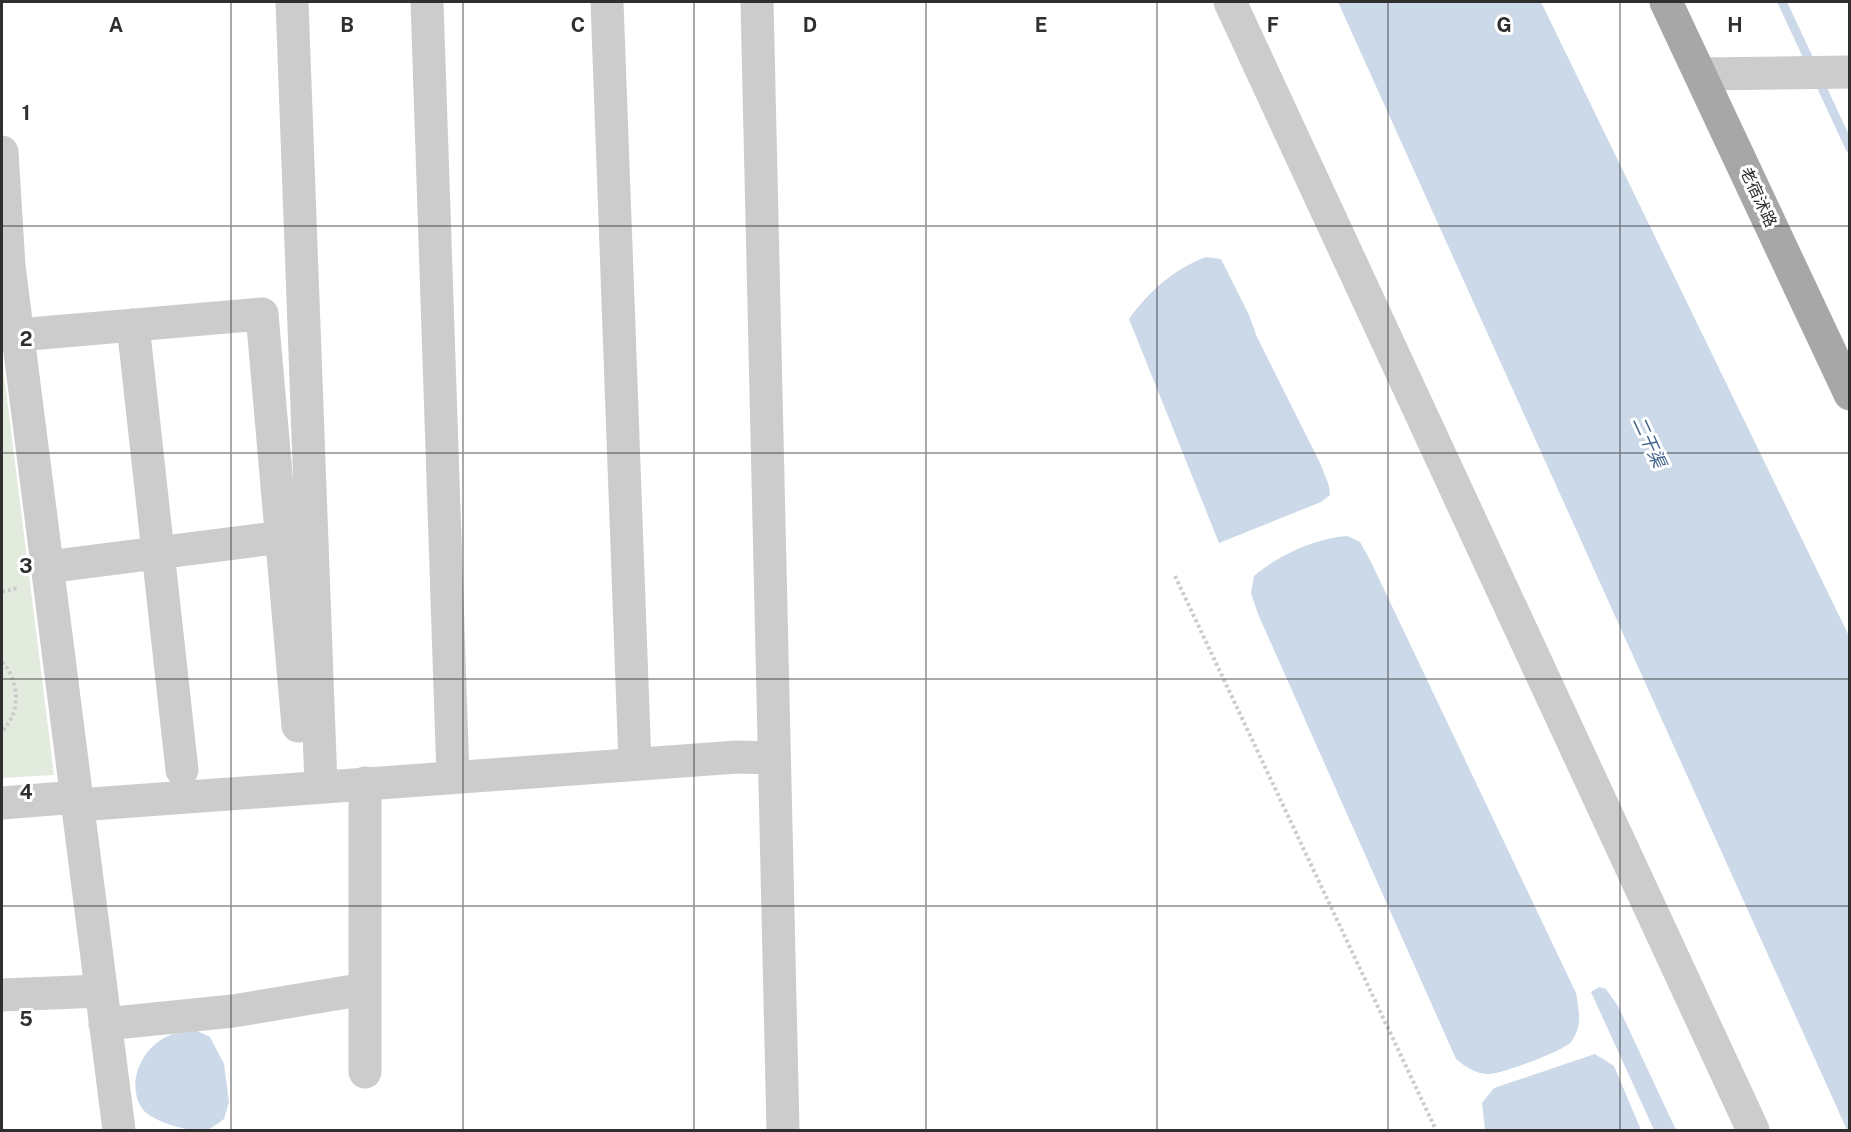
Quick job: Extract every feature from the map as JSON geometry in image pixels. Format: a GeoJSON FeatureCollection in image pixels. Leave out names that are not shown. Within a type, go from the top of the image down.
{"type":"FeatureCollection","features":[{"type":"Feature","properties":{"kind":"main road","name":"老宿沭路"},"geometry":{"type":"LineString","coordinates":[[1666,2],[1702,74],[1850,394]]}},
{"type":"Feature","properties":{"kind":"street"},"geometry":{"type":"LineString","coordinates":[[292,2],[321,786]]}},
{"type":"Feature","properties":{"kind":"street"},"geometry":{"type":"LineString","coordinates":[[427,2],[453,777]]}},
{"type":"Feature","properties":{"kind":"street"},"geometry":{"type":"LineString","coordinates":[[607,2],[634,764]]}},
{"type":"Feature","properties":{"kind":"street"},"geometry":{"type":"LineString","coordinates":[[757,2],[783,1131]]}},
{"type":"Feature","properties":{"kind":"street"},"geometry":{"type":"LineString","coordinates":[[1230,2],[1753,1131]]}},
{"type":"Feature","properties":{"kind":"street"},"geometry":{"type":"LineString","coordinates":[[1702,74],[1826,72]]}},
{"type":"Feature","properties":{"kind":"street"},"geometry":{"type":"LineString","coordinates":[[2,152],[14,357],[47,567],[119,1131]]}},
{"type":"Feature","properties":{"kind":"street"},"geometry":{"type":"LineString","coordinates":[[14,357],[133,325],[262,314],[300,748]]}},
{"type":"Feature","properties":{"kind":"street"},"geometry":{"type":"LineString","coordinates":[[133,325],[182,770]]}},
{"type":"Feature","properties":{"kind":"street"},"geometry":{"type":"LineString","coordinates":[[47,567],[282,537]]}},
{"type":"Feature","properties":{"kind":"street"},"geometry":{"type":"LineString","coordinates":[[2,803],[77,801],[321,786],[737,757],[774,758]]}},
{"type":"Feature","properties":{"kind":"street"},"geometry":{"type":"LineString","coordinates":[[365,783],[366,1072]]}},
{"type":"Feature","properties":{"kind":"street"},"geometry":{"type":"LineString","coordinates":[[105,1024],[233,1011],[365,989]]}},
{"type":"Feature","properties":{"kind":"street"},"geometry":{"type":"LineString","coordinates":[[2,995],[101,991]]}},
{"type":"Feature","properties":{"kind":"path"},"geometry":{"type":"LineString","coordinates":[[1174,576],[1436,1131]]}},
{"type":"Feature","properties":{"kind":"path"},"geometry":{"type":"LineString","coordinates":[[2,662],[16,685],[15,703],[9,724],[2,731]]}},
{"type":"Feature","properties":{"kind":"shaded area"},"geometry":{"type":"Polygon","coordinates":[[[2,358],[54,775],[2,778],[2,358]]]}},
{"type":"Feature","properties":{"kind":"water","name":"二干渠"},"geometry":{"type":"Polygon","coordinates":[[[1338,2],[1541,2],[1849,636],[1849,1130],[1847,1130],[1338,2]]]}},
{"type":"Feature","properties":{"kind":"water"},"geometry":{"type":"Polygon","coordinates":[[[1206,257],[1221,259],[1321,465],[1330,495],[1321,502],[1219,543],[1129,319],[1163,282],[1183,268],[1206,257]]]}},
{"type":"Feature","properties":{"kind":"water"},"geometry":{"type":"Polygon","coordinates":[[[1347,536],[1360,542],[1370,560],[1576,993],[1579,1024],[1571,1042],[1545,1056],[1496,1073],[1479,1073],[1456,1059],[1258,614],[1251,593],[1254,576],[1285,555],[1323,540],[1347,536]]]}},
{"type":"Feature","properties":{"kind":"water"},"geometry":{"type":"Polygon","coordinates":[[[1599,987],[1606,989],[1618,1006],[1676,1130],[1654,1130],[1591,992],[1599,987]]]}},
{"type":"Feature","properties":{"kind":"water"},"geometry":{"type":"Polygon","coordinates":[[[195,1030],[210,1037],[224,1064],[229,1102],[224,1119],[207,1130],[179,1127],[152,1117],[141,1107],[135,1086],[140,1066],[151,1048],[171,1035],[195,1030]]]}},
{"type":"Feature","properties":{"kind":"water"},"geometry":{"type":"Polygon","coordinates":[[[1595,1054],[1614,1066],[1641,1130],[1485,1130],[1482,1103],[1494,1088],[1595,1054]]]}},
{"type":"Feature","properties":{"kind":"waterway"},"geometry":{"type":"LineString","coordinates":[[1782,2],[1812,66]]}},
{"type":"Feature","properties":{"kind":"waterway"},"geometry":{"type":"LineString","coordinates":[[1818,79],[1850,148]]}}]}
